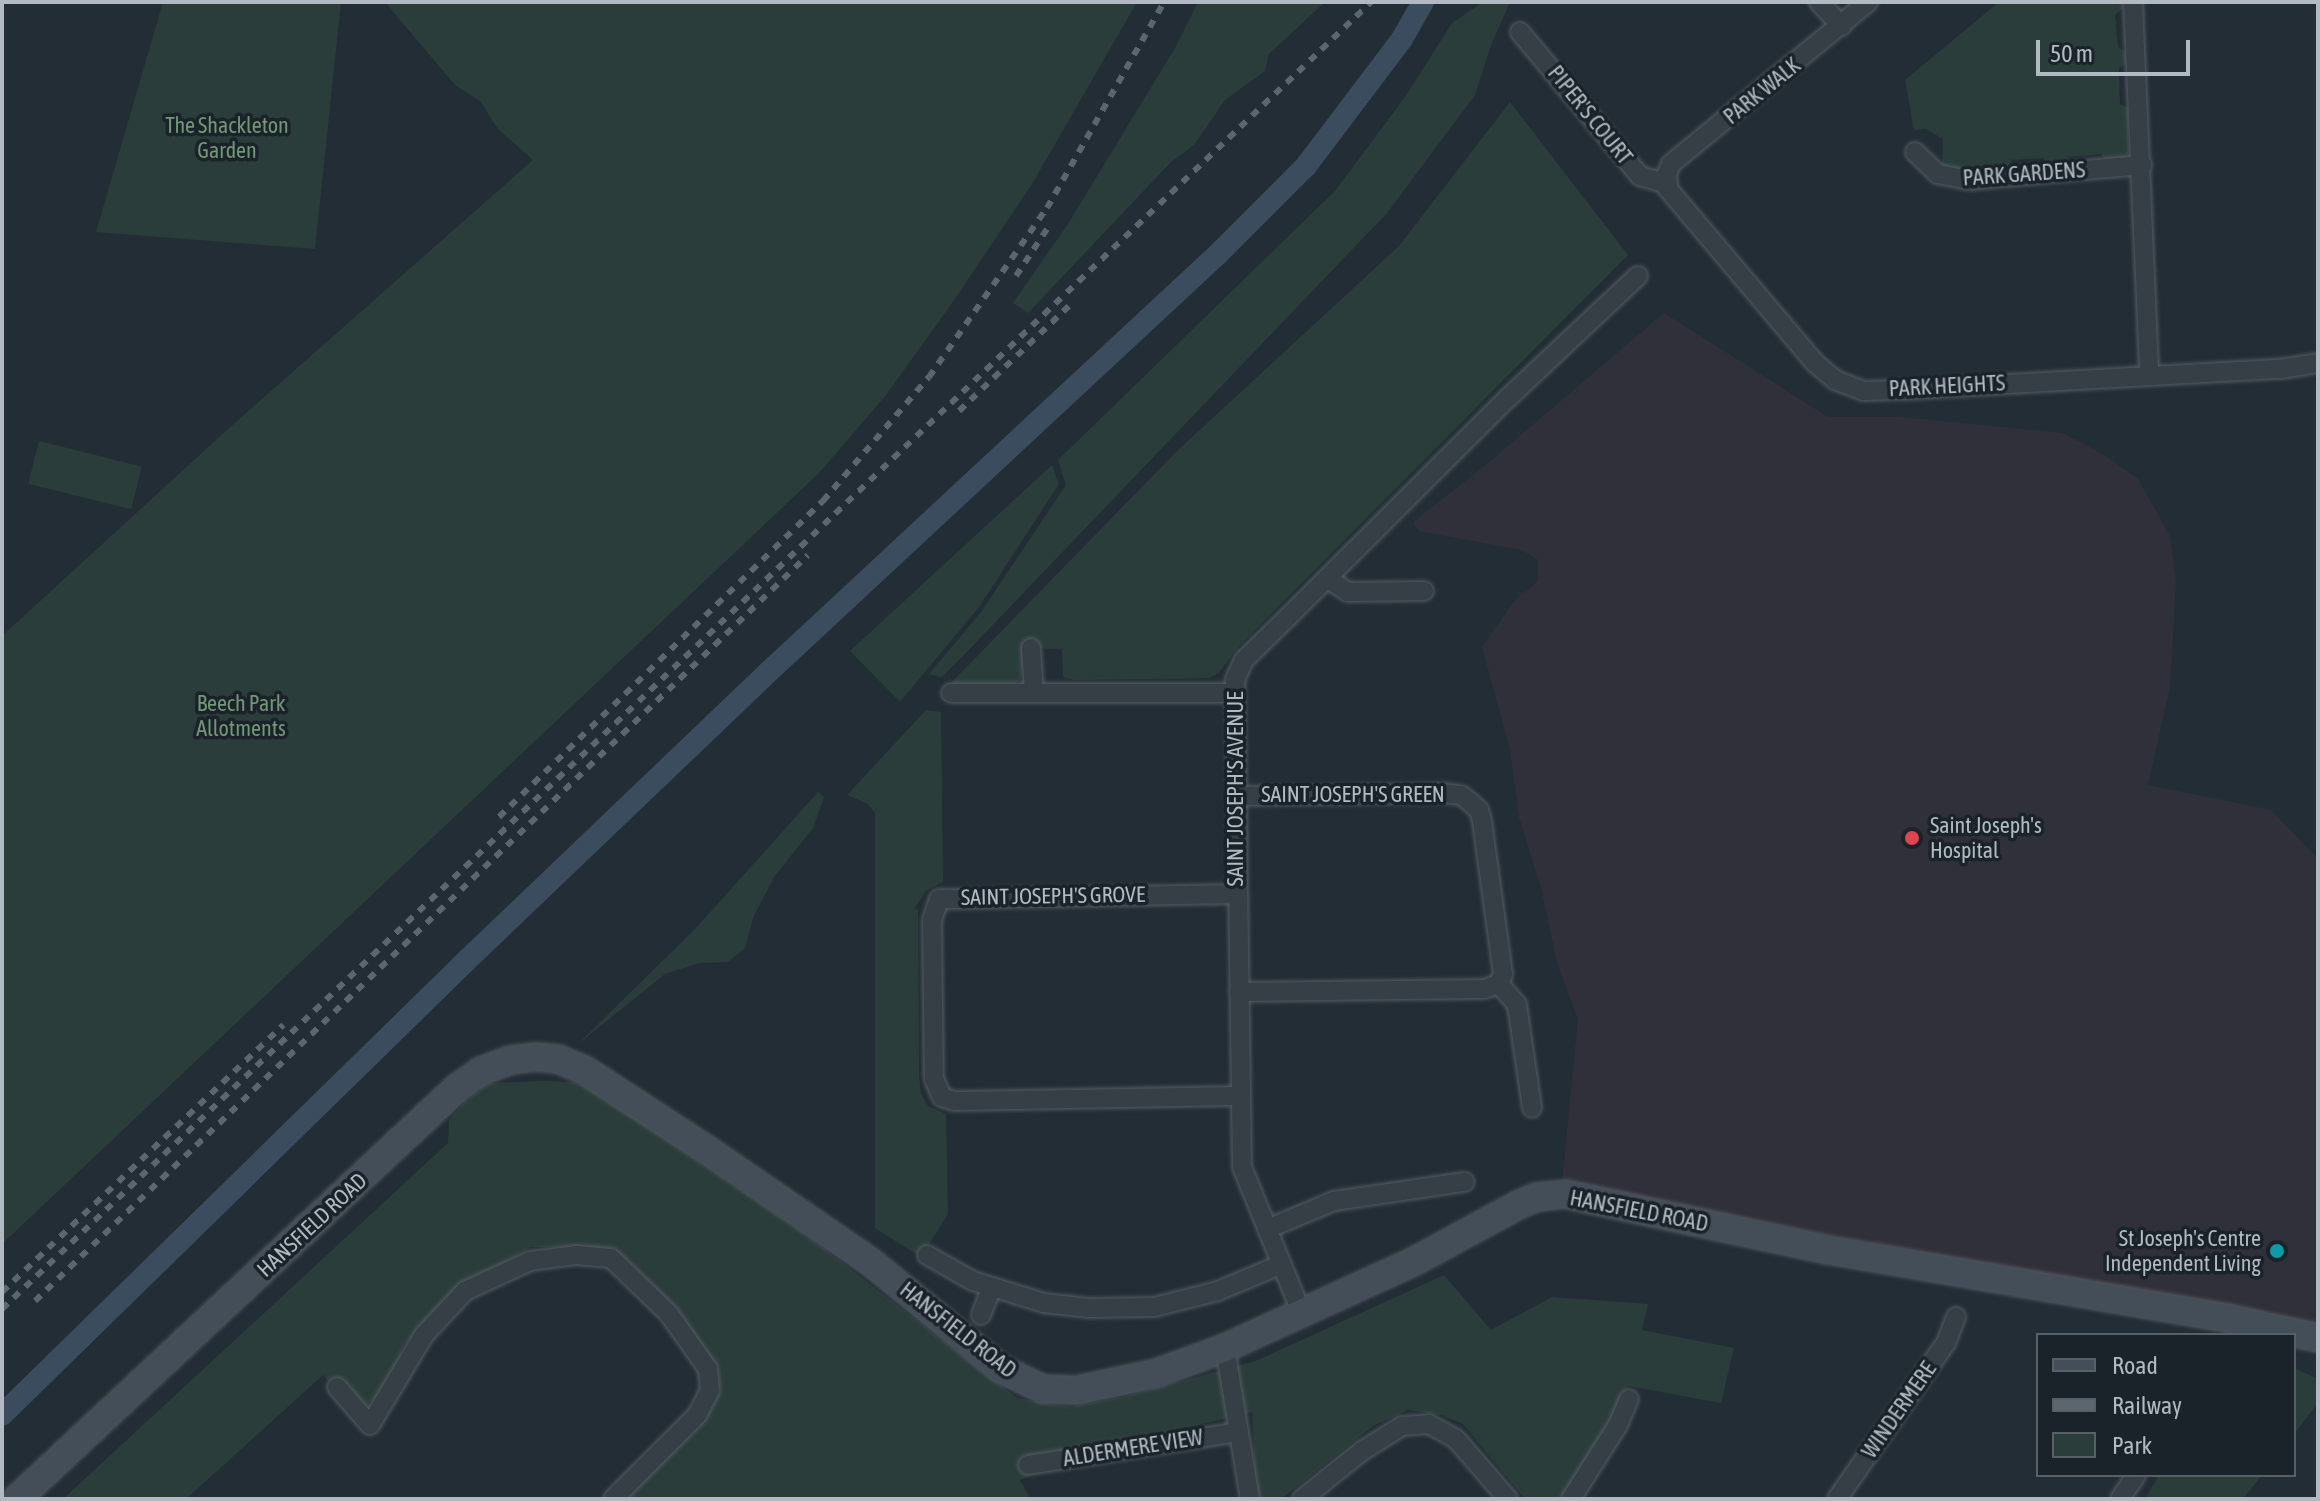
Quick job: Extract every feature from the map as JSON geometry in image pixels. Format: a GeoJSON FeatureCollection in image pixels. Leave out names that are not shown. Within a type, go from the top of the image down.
{"type":"FeatureCollection","features":[{"type":"Feature","properties":{"kind":"street"},"geometry":{"type":"LineString","coordinates":[[1819,2],[1841,26]]}},
{"type":"Feature","properties":{"kind":"street","name":"PARK WALK"},"geometry":{"type":"LineString","coordinates":[[1668,184],[1671,164],[1868,2]]}},
{"type":"Feature","properties":{"kind":"street"},"geometry":{"type":"LineString","coordinates":[[2133,2],[2149,375]]}},
{"type":"Feature","properties":{"kind":"street","name":"PIPER'S COURT"},"geometry":{"type":"LineString","coordinates":[[1520,32],[1640,176],[1668,184]]}},
{"type":"Feature","properties":{"kind":"street","name":"PARK GARDENS"},"geometry":{"type":"LineString","coordinates":[[1915,152],[1938,174],[1970,180],[2142,165]]}},
{"type":"Feature","properties":{"kind":"street","name":"PARK HEIGHTS"},"geometry":{"type":"LineString","coordinates":[[1668,184],[1805,352],[1835,380],[1864,391],[2280,369],[2318,363]]}},
{"type":"Feature","properties":{"kind":"street","name":"SAINT JOSEPH'S AVENUE"},"geometry":{"type":"LineString","coordinates":[[1302,1314],[1242,1167],[1235,680],[1244,660],[1638,276]]}},
{"type":"Feature","properties":{"kind":"street"},"geometry":{"type":"LineString","coordinates":[[1327,578],[1348,592],[1424,591]]}},
{"type":"Feature","properties":{"kind":"street"},"geometry":{"type":"LineString","coordinates":[[1031,648],[1034,692]]}},
{"type":"Feature","properties":{"kind":"street"},"geometry":{"type":"LineString","coordinates":[[951,693],[1235,693]]}},
{"type":"Feature","properties":{"kind":"street","name":"SAINT JOSEPH'S GREEN"},"geometry":{"type":"LineString","coordinates":[[1238,796],[1461,795],[1479,810],[1488,853],[1503,974],[1499,984]]}},
{"type":"Feature","properties":{"kind":"street","name":"SAINT JOSEPH'S GROVE"},"geometry":{"type":"LineString","coordinates":[[1237,894],[939,899],[932,921],[934,1079],[942,1097],[954,1101],[1241,1096]]}},
{"type":"Feature","properties":{"kind":"street"},"geometry":{"type":"LineString","coordinates":[[1239,992],[1484,989],[1499,984],[1517,1005],[1532,1108]]}},
{"type":"Feature","properties":{"kind":"street","name":"HANSFIELD ROAD"},"geometry":{"type":"LineString","coordinates":[[17,1499],[457,1088],[481,1071],[511,1060],[536,1057],[558,1059],[586,1071],[709,1151],[872,1263],[1001,1369],[1043,1389],[1078,1390],[1157,1373],[1225,1348],[1413,1262],[1518,1205],[1537,1197],[1565,1194],[1828,1250],[2226,1327],[2276,1333]]}},
{"type":"Feature","properties":{"kind":"street"},"geometry":{"type":"LineString","coordinates":[[1267,1229],[1334,1201],[1439,1192],[1465,1182]]}},
{"type":"Feature","properties":{"kind":"street"},"geometry":{"type":"LineString","coordinates":[[337,1387],[370,1425],[424,1335],[465,1291],[530,1261],[576,1255],[611,1258],[669,1314],[708,1369],[710,1390],[698,1414],[613,1499]]}},
{"type":"Feature","properties":{"kind":"street"},"geometry":{"type":"LineString","coordinates":[[927,1255],[973,1281],[1044,1303],[1074,1306],[1154,1307],[1218,1291],[1280,1265]]}},
{"type":"Feature","properties":{"kind":"street"},"geometry":{"type":"LineString","coordinates":[[981,1315],[992,1287]]}},
{"type":"Feature","properties":{"kind":"street","name":"WINDERMERE"},"geometry":{"type":"LineString","coordinates":[[1837,1499],[1946,1343],[1956,1317]]}},
{"type":"Feature","properties":{"kind":"street","name":"HANSFIELD ROAD"},"geometry":{"type":"LineString","coordinates":[[2296,1335],[2318,1338]]}},
{"type":"Feature","properties":{"kind":"street"},"geometry":{"type":"LineString","coordinates":[[1225,1348],[1250,1499]]}},
{"type":"Feature","properties":{"kind":"street"},"geometry":{"type":"LineString","coordinates":[[1571,1499],[1618,1425],[1629,1399]]}},
{"type":"Feature","properties":{"kind":"street"},"geometry":{"type":"LineString","coordinates":[[1302,1499],[1362,1451],[1402,1426],[1429,1424],[1456,1439],[1508,1499]]}},
{"type":"Feature","properties":{"kind":"street","name":"ALDERMERE VIEW"},"geometry":{"type":"LineString","coordinates":[[1028,1465],[1238,1432]]}},
{"type":"Feature","properties":{"kind":"street"},"geometry":{"type":"LineString","coordinates":[[2120,1499],[2135,1477]]}},
{"type":"Feature","properties":{"kind":"shaded area","name":"Saint Joseph's Hospital"},"geometry":{"type":"Polygon","coordinates":[[[1664,313],[1828,417],[1901,417],[2063,433],[2103,454],[2138,479],[2170,536],[2176,582],[2170,687],[2148,785],[2271,810],[2318,859],[2318,1328],[1562,1184],[1578,1019],[1557,963],[1541,887],[1519,817],[1510,749],[1482,647],[1515,600],[1538,582],[1538,560],[1522,550],[1419,531],[1413,522],[1488,463],[1664,313]]]}},
{"type":"Feature","properties":{"kind":"green space","name":"The Shackleton Garden"},"geometry":{"type":"Polygon","coordinates":[[[163,2],[341,2],[315,249],[96,232],[163,2]]]}},
{"type":"Feature","properties":{"kind":"green space","name":"Beech Park Allotments"},"geometry":{"type":"Polygon","coordinates":[[[385,2],[1137,2],[1032,184],[952,303],[886,395],[819,473],[2,1244],[2,636],[228,429],[533,160],[498,129],[480,101],[455,85],[385,2]]]}},
{"type":"Feature","properties":{"kind":"green space"},"geometry":{"type":"Polygon","coordinates":[[[1198,2],[1325,2],[1269,54],[1265,71],[1225,100],[1194,145],[1171,162],[1028,313],[1013,303],[1068,224],[1175,48],[1198,2]]]}},
{"type":"Feature","properties":{"kind":"green space"},"geometry":{"type":"Polygon","coordinates":[[[1483,2],[1510,2],[1491,45],[1475,95],[1387,213],[962,657],[942,677],[929,674],[981,612],[1066,485],[1058,460],[1335,191],[1405,97],[1452,23],[1483,2]]]}},
{"type":"Feature","properties":{"kind":"green space"},"geometry":{"type":"Polygon","coordinates":[[[1999,2],[2123,2],[2123,8],[2115,15],[2118,47],[2125,51],[2127,64],[2119,68],[2120,104],[2128,108],[2128,154],[2121,160],[2107,161],[2101,154],[2068,157],[2063,165],[2050,166],[2043,158],[2012,160],[2008,167],[1947,169],[1942,164],[1943,139],[1926,129],[1914,130],[1905,80],[1999,2]]]}},
{"type":"Feature","properties":{"kind":"green space"},"geometry":{"type":"Polygon","coordinates":[[[1510,102],[1628,255],[1237,648],[1219,673],[1209,678],[1074,680],[1063,677],[1062,649],[1025,648],[1021,680],[1011,686],[947,687],[1176,452],[1399,246],[1510,102]]]}},
{"type":"Feature","properties":{"kind":"green space"},"geometry":{"type":"Polygon","coordinates":[[[39,441],[142,467],[131,509],[28,484],[39,441]]]}},
{"type":"Feature","properties":{"kind":"green space"},"geometry":{"type":"Polygon","coordinates":[[[1052,465],[1059,484],[979,607],[900,702],[850,651],[1052,465]]]}},
{"type":"Feature","properties":{"kind":"green space"},"geometry":{"type":"Polygon","coordinates":[[[926,710],[941,712],[943,882],[927,890],[914,909],[918,910],[919,1075],[921,1094],[928,1106],[946,1114],[948,1214],[921,1257],[875,1228],[875,813],[868,804],[847,795],[926,710]]]}},
{"type":"Feature","properties":{"kind":"green space"},"geometry":{"type":"Polygon","coordinates":[[[818,792],[824,797],[813,828],[774,877],[753,918],[745,948],[728,962],[699,963],[665,974],[578,1044],[696,928],[818,792]]]}},
{"type":"Feature","properties":{"kind":"green space"},"geometry":{"type":"Polygon","coordinates":[[[574,1082],[605,1095],[813,1240],[1017,1398],[1071,1407],[1127,1396],[1258,1360],[1444,1275],[1491,1330],[1552,1297],[1648,1304],[1642,1330],[1734,1348],[1721,1403],[1628,1386],[1615,1416],[1560,1499],[1525,1499],[1463,1424],[1441,1415],[1408,1410],[1373,1426],[1281,1499],[1261,1499],[1256,1495],[1252,1412],[1098,1449],[1020,1480],[1030,1499],[625,1499],[699,1427],[720,1393],[718,1367],[690,1329],[636,1274],[586,1247],[530,1247],[446,1299],[404,1345],[387,1388],[362,1408],[340,1394],[323,1375],[186,1499],[63,1499],[448,1143],[449,1120],[464,1102],[490,1083],[574,1082]]]}},
{"type":"Feature","properties":{"kind":"green space"},"geometry":{"type":"Polygon","coordinates":[[[2296,1369],[2318,1379],[2318,1403],[2296,1431],[2296,1369]]]}},
{"type":"Feature","properties":{"kind":"green space"},"geometry":{"type":"Polygon","coordinates":[[[2158,1477],[2260,1477],[2243,1499],[2145,1499],[2158,1477]]]}},
{"type":"Feature","properties":{"kind":"waterway"},"geometry":{"type":"LineString","coordinates":[[2,1415],[465,962],[776,665],[1218,254],[1306,166],[1402,39],[1423,2]]}},
{"type":"Feature","properties":{"kind":"railway"},"geometry":{"type":"LineString","coordinates":[[499,817],[823,501],[929,377],[1047,208],[1164,2]]}},
{"type":"Feature","properties":{"kind":"railway"},"geometry":{"type":"LineString","coordinates":[[2,1309],[1371,2]]}},
{"type":"Feature","properties":{"kind":"railway"},"geometry":{"type":"LineString","coordinates":[[1016,276],[1049,226]]}},
{"type":"Feature","properties":{"kind":"railway"},"geometry":{"type":"LineString","coordinates":[[959,411],[1069,306]]}},
{"type":"Feature","properties":{"kind":"railway"},"geometry":{"type":"LineString","coordinates":[[35,1301],[808,555]]}},
{"type":"Feature","properties":{"kind":"railway"},"geometry":{"type":"LineString","coordinates":[[2,1292],[283,1025]]}},
{"type":"Feature","properties":{"kind":"place","name":"Saint Joseph's Hospital"},"geometry":{"type":"Point","coordinates":[1912,838]}},
{"type":"Feature","properties":{"kind":"place","name":"St Joseph's Centre Independent Living"},"geometry":{"type":"Point","coordinates":[2277,1251]}}]}
